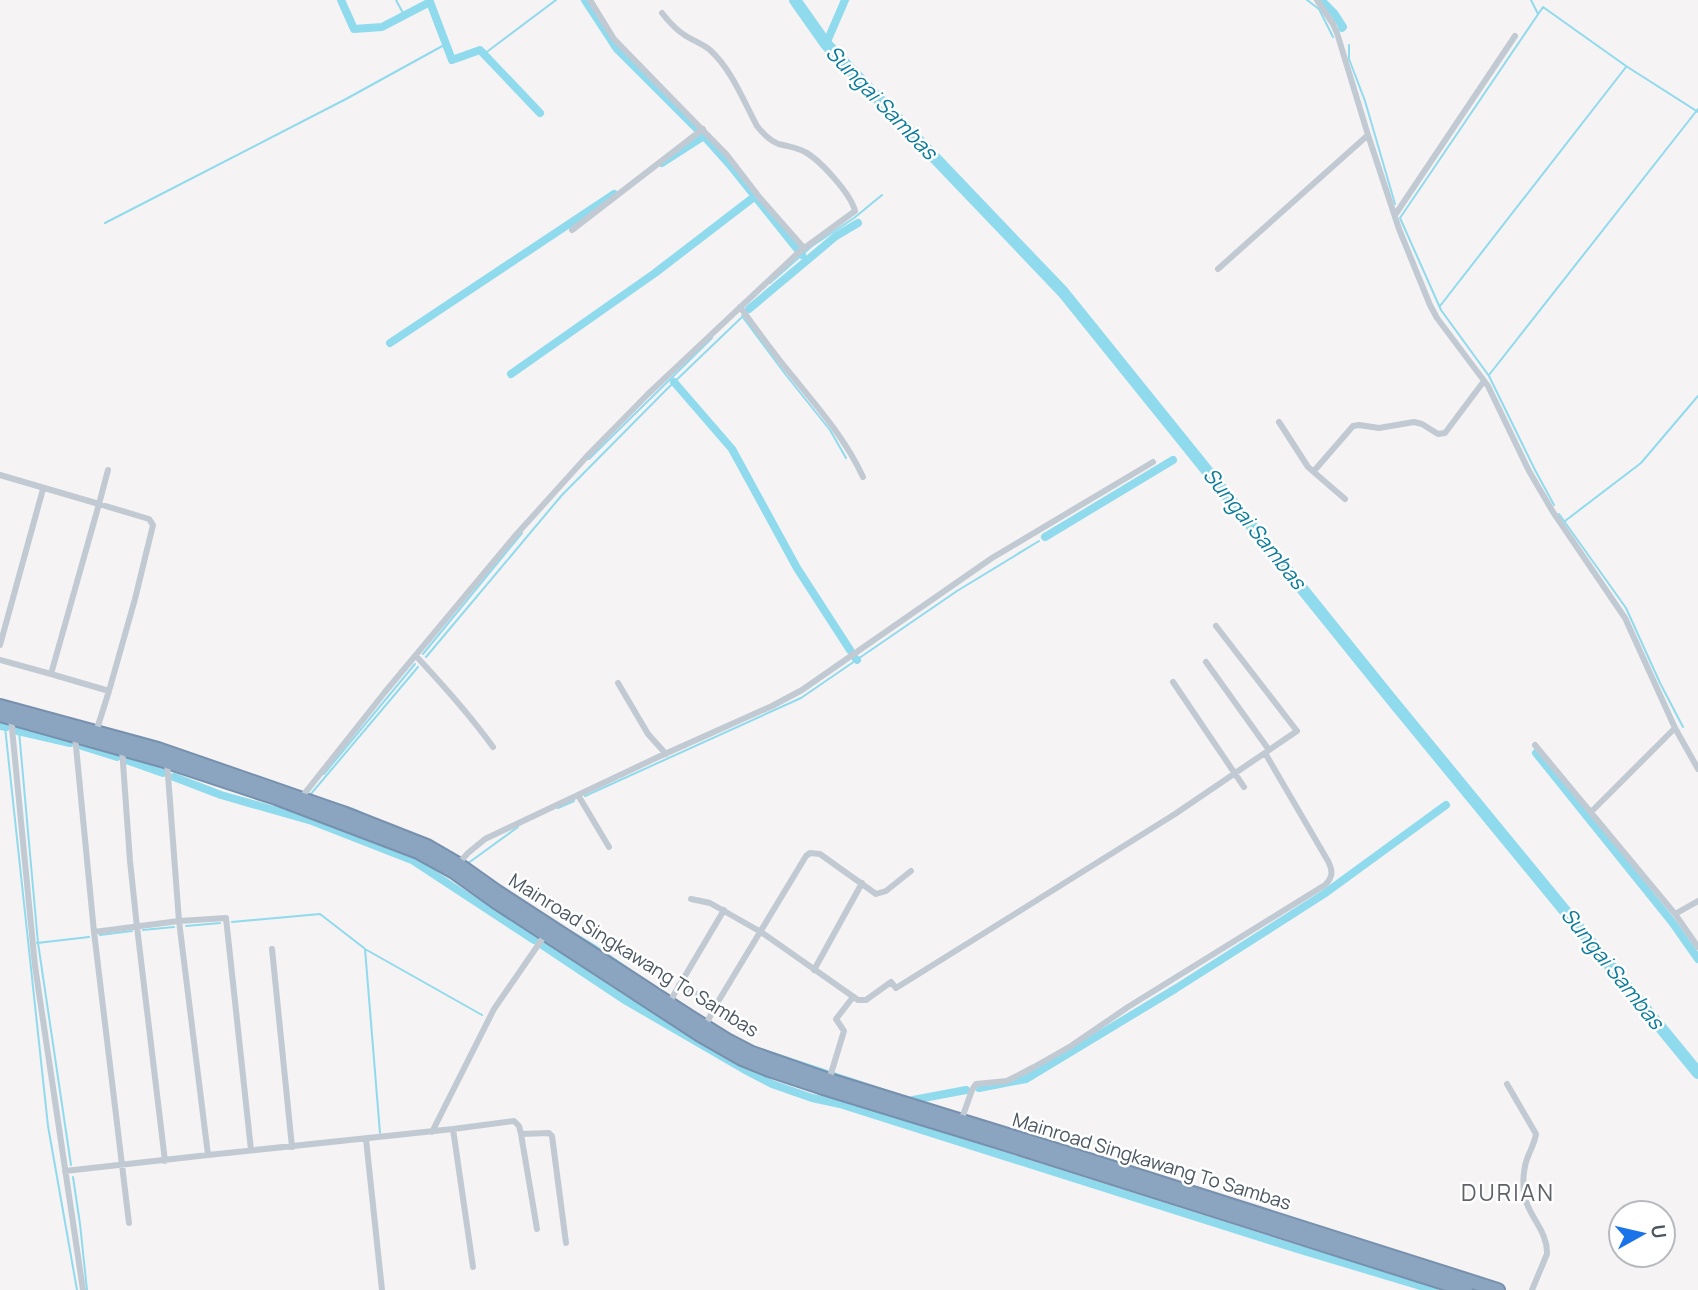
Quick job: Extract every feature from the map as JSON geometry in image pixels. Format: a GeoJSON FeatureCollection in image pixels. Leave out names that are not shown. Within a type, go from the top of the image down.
{"type":"FeatureCollection","features":[{"type":"Feature","properties":{"kind":"highway","name":"Mainroad Singkawang To Sambas"},"geometry":{"type":"LineString","coordinates":[[0,706],[144,745],[301,798],[407,846],[454,872],[545,935],[582,953],[752,1053],[925,1114],[1310,1240],[1497,1290]]}},
{"type":"Feature","properties":{"kind":"highway","name":"Mainroad Singkawang To Sambas"},"geometry":{"type":"LineString","coordinates":[[5,717],[167,762],[416,841],[458,864],[700,1035],[742,1059],[820,1087],[961,1122],[1370,1255],[1466,1290]]}},
{"type":"Feature","properties":{"kind":"street"},"geometry":{"type":"LineString","coordinates":[[590,0],[614,39],[727,155],[803,247]]}},
{"type":"Feature","properties":{"kind":"street"},"geometry":{"type":"LineString","coordinates":[[1317,0],[1334,24],[1395,215],[1430,305],[1495,398],[1529,471],[1553,512],[1625,618],[1675,728],[1698,769]]}},
{"type":"Feature","properties":{"kind":"street"},"geometry":{"type":"LineString","coordinates":[[301,798],[515,536],[589,454],[648,394],[803,247],[854,213],[855,208],[850,198],[807,152],[776,143],[763,133],[719,61],[702,44],[682,34],[662,13]]}},
{"type":"Feature","properties":{"kind":"street"},"geometry":{"type":"LineString","coordinates":[[1395,215],[1516,36]]}},
{"type":"Feature","properties":{"kind":"street"},"geometry":{"type":"LineString","coordinates":[[572,230],[703,129]]}},
{"type":"Feature","properties":{"kind":"street"},"geometry":{"type":"LineString","coordinates":[[1218,268],[1368,135]]}},
{"type":"Feature","properties":{"kind":"street"},"geometry":{"type":"LineString","coordinates":[[740,307],[827,419],[854,458],[863,477]]}},
{"type":"Feature","properties":{"kind":"street"},"geometry":{"type":"LineString","coordinates":[[1314,471],[1357,424],[1379,428],[1414,422],[1438,434],[1445,433],[1484,381]]}},
{"type":"Feature","properties":{"kind":"street"},"geometry":{"type":"LineString","coordinates":[[1279,422],[1308,467],[1345,499]]}},
{"type":"Feature","properties":{"kind":"street"},"geometry":{"type":"LineString","coordinates":[[458,864],[485,839],[802,690],[992,558],[1153,462]]}},
{"type":"Feature","properties":{"kind":"street"},"geometry":{"type":"LineString","coordinates":[[51,674],[108,470]]}},
{"type":"Feature","properties":{"kind":"street"},"geometry":{"type":"LineString","coordinates":[[0,475],[149,519],[153,525],[135,599],[96,732]]}},
{"type":"Feature","properties":{"kind":"street"},"geometry":{"type":"LineString","coordinates":[[0,645],[43,489]]}},
{"type":"Feature","properties":{"kind":"street"},"geometry":{"type":"LineString","coordinates":[[691,899],[703,900],[761,932],[858,1000],[866,1000],[891,982],[896,988],[1175,814],[1297,731],[1216,625]]}},
{"type":"Feature","properties":{"kind":"street"},"geometry":{"type":"LineString","coordinates":[[416,656],[493,747]]}},
{"type":"Feature","properties":{"kind":"street"},"geometry":{"type":"LineString","coordinates":[[0,660],[109,691]]}},
{"type":"Feature","properties":{"kind":"street"},"geometry":{"type":"LineString","coordinates":[[961,1122],[976,1084],[1007,1081],[1071,1046],[1330,880],[1332,873],[1328,861],[1267,752],[1206,662]]}},
{"type":"Feature","properties":{"kind":"street"},"geometry":{"type":"LineString","coordinates":[[1173,682],[1244,787]]}},
{"type":"Feature","properties":{"kind":"street"},"geometry":{"type":"LineString","coordinates":[[618,683],[648,734],[666,754]]}},
{"type":"Feature","properties":{"kind":"street"},"geometry":{"type":"LineString","coordinates":[[5,717],[35,966],[83,1290]]}},
{"type":"Feature","properties":{"kind":"street"},"geometry":{"type":"LineString","coordinates":[[1591,812],[1675,728]]}},
{"type":"Feature","properties":{"kind":"street"},"geometry":{"type":"LineString","coordinates":[[75,736],[94,932],[129,1223]]}},
{"type":"Feature","properties":{"kind":"street"},"geometry":{"type":"LineString","coordinates":[[1535,746],[1697,944]]}},
{"type":"Feature","properties":{"kind":"street"},"geometry":{"type":"LineString","coordinates":[[122,749],[130,861],[165,1161]]}},
{"type":"Feature","properties":{"kind":"street"},"geometry":{"type":"LineString","coordinates":[[167,762],[179,922],[208,1155]]}},
{"type":"Feature","properties":{"kind":"street"},"geometry":{"type":"LineString","coordinates":[[578,795],[609,847]]}},
{"type":"Feature","properties":{"kind":"street"},"geometry":{"type":"LineString","coordinates":[[705,1026],[806,856],[810,853],[820,854],[879,894],[911,870]]}},
{"type":"Feature","properties":{"kind":"street"},"geometry":{"type":"LineString","coordinates":[[814,970],[862,883]]}},
{"type":"Feature","properties":{"kind":"street"},"geometry":{"type":"LineString","coordinates":[[1675,914],[1698,901]]}},
{"type":"Feature","properties":{"kind":"street"},"geometry":{"type":"LineString","coordinates":[[669,1003],[724,910]]}},
{"type":"Feature","properties":{"kind":"street"},"geometry":{"type":"LineString","coordinates":[[94,932],[226,918],[251,1150]]}},
{"type":"Feature","properties":{"kind":"street"},"geometry":{"type":"LineString","coordinates":[[432,1132],[494,1009],[545,935]]}},
{"type":"Feature","properties":{"kind":"street"},"geometry":{"type":"LineString","coordinates":[[272,949],[292,1147]]}},
{"type":"Feature","properties":{"kind":"street"},"geometry":{"type":"LineString","coordinates":[[680,985],[716,1005]]}},
{"type":"Feature","properties":{"kind":"street"},"geometry":{"type":"LineString","coordinates":[[829,1080],[844,1031],[836,1019],[852,997]]}},
{"type":"Feature","properties":{"kind":"street"},"geometry":{"type":"LineString","coordinates":[[1507,1084],[1536,1134],[1525,1165],[1525,1196],[1543,1233],[1547,1254],[1532,1290]]}},
{"type":"Feature","properties":{"kind":"street"},"geometry":{"type":"LineString","coordinates":[[65,1171],[514,1121],[521,1134],[537,1229]]}},
{"type":"Feature","properties":{"kind":"street"},"geometry":{"type":"LineString","coordinates":[[453,1129],[474,1267]]}},
{"type":"Feature","properties":{"kind":"street"},"geometry":{"type":"LineString","coordinates":[[521,1134],[545,1132],[552,1136],[566,1243]]}},
{"type":"Feature","properties":{"kind":"street"},"geometry":{"type":"LineString","coordinates":[[366,1139],[382,1290]]}},
{"type":"Feature","properties":{"kind":"waterway"},"geometry":{"type":"LineString","coordinates":[[341,0],[354,29],[382,27],[430,2],[452,60],[480,50],[540,113]]}},
{"type":"Feature","properties":{"kind":"waterway"},"geometry":{"type":"LineString","coordinates":[[396,0],[404,15]]}},
{"type":"Feature","properties":{"kind":"waterway"},"geometry":{"type":"LineString","coordinates":[[428,3],[433,0]]}},
{"type":"Feature","properties":{"kind":"waterway"},"geometry":{"type":"LineString","coordinates":[[484,54],[556,0]]}},
{"type":"Feature","properties":{"kind":"waterway"},"geometry":{"type":"LineString","coordinates":[[585,0],[617,49],[698,130]]}},
{"type":"Feature","properties":{"kind":"waterway","name":"Sungai Sambas"},"geometry":{"type":"LineString","coordinates":[[795,0],[826,44],[1063,292],[1391,699],[1698,1073]]}},
{"type":"Feature","properties":{"kind":"waterway"},"geometry":{"type":"LineString","coordinates":[[826,44],[845,0]]}},
{"type":"Feature","properties":{"kind":"waterway"},"geometry":{"type":"LineString","coordinates":[[1307,0],[1319,9],[1333,37]]}},
{"type":"Feature","properties":{"kind":"waterway"},"geometry":{"type":"LineString","coordinates":[[1321,0],[1334,13],[1342,28]]}},
{"type":"Feature","properties":{"kind":"waterway"},"geometry":{"type":"LineString","coordinates":[[1531,0],[1538,14]]}},
{"type":"Feature","properties":{"kind":"waterway"},"geometry":{"type":"LineString","coordinates":[[1554,505],[1489,376],[1441,310],[1400,218],[1543,7],[1626,66],[1698,112]]}},
{"type":"Feature","properties":{"kind":"waterway"},"geometry":{"type":"LineString","coordinates":[[105,223],[346,99],[446,44]]}},
{"type":"Feature","properties":{"kind":"waterway"},"geometry":{"type":"LineString","coordinates":[[1349,45],[1349,59],[1365,101],[1395,204]]}},
{"type":"Feature","properties":{"kind":"waterway"},"geometry":{"type":"LineString","coordinates":[[1440,306],[1626,67]]}},
{"type":"Feature","properties":{"kind":"waterway"},"geometry":{"type":"LineString","coordinates":[[1489,375],[1698,109]]}},
{"type":"Feature","properties":{"kind":"waterway"},"geometry":{"type":"LineString","coordinates":[[662,163],[704,136],[802,255]]}},
{"type":"Feature","properties":{"kind":"waterway"},"geometry":{"type":"LineString","coordinates":[[390,343],[614,194]]}},
{"type":"Feature","properties":{"kind":"waterway"},"geometry":{"type":"LineString","coordinates":[[770,283],[812,246],[854,218],[882,195]]}},
{"type":"Feature","properties":{"kind":"waterway"},"geometry":{"type":"LineString","coordinates":[[511,374],[655,273],[754,197]]}},
{"type":"Feature","properties":{"kind":"waterway"},"geometry":{"type":"LineString","coordinates":[[749,309],[836,236],[858,223]]}},
{"type":"Feature","properties":{"kind":"waterway"},"geometry":{"type":"LineString","coordinates":[[742,316],[830,430],[846,458]]}},
{"type":"Feature","properties":{"kind":"waterway"},"geometry":{"type":"LineString","coordinates":[[426,657],[562,495],[741,318]]}},
{"type":"Feature","properties":{"kind":"waterway"},"geometry":{"type":"LineString","coordinates":[[589,459],[712,338]]}},
{"type":"Feature","properties":{"kind":"waterway"},"geometry":{"type":"LineString","coordinates":[[674,382],[732,449],[797,568],[850,650]]}},
{"type":"Feature","properties":{"kind":"waterway"},"geometry":{"type":"LineString","coordinates":[[1565,521],[1641,463],[1698,396]]}},
{"type":"Feature","properties":{"kind":"waterway"},"geometry":{"type":"LineString","coordinates":[[1045,537],[1173,460]]}},
{"type":"Feature","properties":{"kind":"waterway"},"geometry":{"type":"LineString","coordinates":[[1559,514],[1626,608],[1683,727]]}},
{"type":"Feature","properties":{"kind":"waterway"},"geometry":{"type":"LineString","coordinates":[[423,654],[522,533]]}},
{"type":"Feature","properties":{"kind":"waterway"},"geometry":{"type":"LineString","coordinates":[[585,796],[801,698],[957,591],[1039,541]]}},
{"type":"Feature","properties":{"kind":"waterway"},"geometry":{"type":"LineString","coordinates":[[324,774],[415,664]]}},
{"type":"Feature","properties":{"kind":"waterway"},"geometry":{"type":"LineString","coordinates":[[373,818],[310,795],[418,667]]}},
{"type":"Feature","properties":{"kind":"waterway"},"geometry":{"type":"LineString","coordinates":[[0,700],[91,725]]}},
{"type":"Feature","properties":{"kind":"waterway"},"geometry":{"type":"LineString","coordinates":[[6,722],[48,1126],[77,1290]]}},
{"type":"Feature","properties":{"kind":"waterway"},"geometry":{"type":"LineString","coordinates":[[0,726],[6,727]]}},
{"type":"Feature","properties":{"kind":"waterway"},"geometry":{"type":"LineString","coordinates":[[18,731],[70,743]]}},
{"type":"Feature","properties":{"kind":"waterway"},"geometry":{"type":"LineString","coordinates":[[19,731],[38,943],[71,1165]]}},
{"type":"Feature","properties":{"kind":"waterway"},"geometry":{"type":"LineString","coordinates":[[82,746],[117,757]]}},
{"type":"Feature","properties":{"kind":"waterway"},"geometry":{"type":"LineString","coordinates":[[1536,753],[1672,922],[1698,959]]}},
{"type":"Feature","properties":{"kind":"waterway"},"geometry":{"type":"LineString","coordinates":[[129,761],[163,773]]}},
{"type":"Feature","properties":{"kind":"waterway"},"geometry":{"type":"LineString","coordinates":[[174,777],[221,795],[312,821],[412,860],[534,940]]}},
{"type":"Feature","properties":{"kind":"waterway"},"geometry":{"type":"LineString","coordinates":[[558,808],[574,801]]}},
{"type":"Feature","properties":{"kind":"waterway"},"geometry":{"type":"LineString","coordinates":[[979,1088],[1026,1079],[1175,989],[1324,894],[1446,805]]}},
{"type":"Feature","properties":{"kind":"waterway"},"geometry":{"type":"LineString","coordinates":[[467,864],[518,827]]}},
{"type":"Feature","properties":{"kind":"waterway"},"geometry":{"type":"LineString","coordinates":[[232,922],[320,914],[364,948]]}},
{"type":"Feature","properties":{"kind":"waterway"},"geometry":{"type":"LineString","coordinates":[[550,919],[594,945],[667,995]]}},
{"type":"Feature","properties":{"kind":"waterway"},"geometry":{"type":"LineString","coordinates":[[186,926],[220,923]]}},
{"type":"Feature","properties":{"kind":"waterway"},"geometry":{"type":"LineString","coordinates":[[143,930],[174,927]]}},
{"type":"Feature","properties":{"kind":"waterway"},"geometry":{"type":"LineString","coordinates":[[100,935],[132,931]]}},
{"type":"Feature","properties":{"kind":"waterway"},"geometry":{"type":"LineString","coordinates":[[37,943],[89,937]]}},
{"type":"Feature","properties":{"kind":"waterway"},"geometry":{"type":"LineString","coordinates":[[542,945],[623,999],[772,1084],[1434,1290]]}},
{"type":"Feature","properties":{"kind":"waterway"},"geometry":{"type":"LineString","coordinates":[[380,1133],[365,949],[482,1015]]}},
{"type":"Feature","properties":{"kind":"waterway"},"geometry":{"type":"LineString","coordinates":[[683,1005],[703,1018]]}},
{"type":"Feature","properties":{"kind":"waterway"},"geometry":{"type":"LineString","coordinates":[[713,1024],[735,1037]]}},
{"type":"Feature","properties":{"kind":"waterway"},"geometry":{"type":"LineString","coordinates":[[749,1045],[900,1095]]}},
{"type":"Feature","properties":{"kind":"waterway"},"geometry":{"type":"LineString","coordinates":[[913,1100],[966,1090]]}},
{"type":"Feature","properties":{"kind":"waterway"},"geometry":{"type":"LineString","coordinates":[[73,1177],[87,1290]]}},
{"type":"Feature","properties":{"kind":"district","name":"DURIAN"},"geometry":{"type":"Point","coordinates":[1508,1192]}}]}
